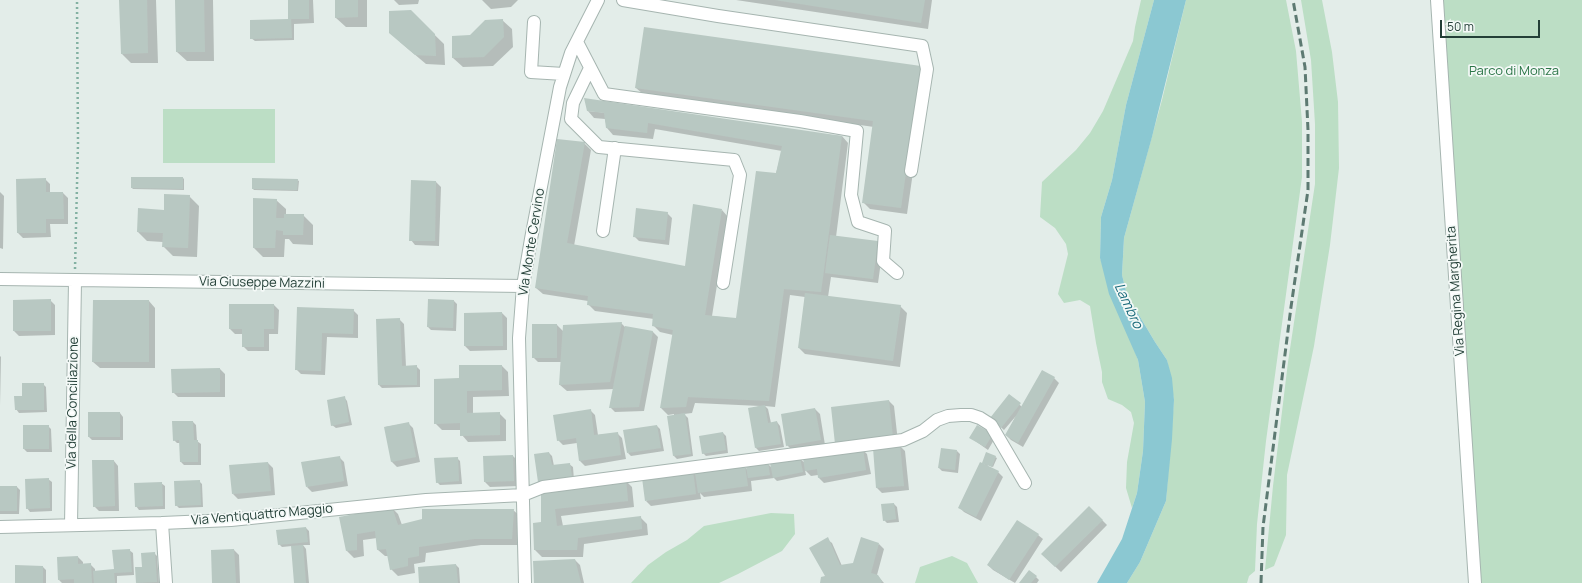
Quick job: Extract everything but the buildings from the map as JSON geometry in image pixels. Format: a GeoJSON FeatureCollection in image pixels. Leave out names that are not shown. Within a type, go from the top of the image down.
{"type":"FeatureCollection","features":[{"type":"Feature","properties":{"kind":"street","name":"Via Monte Cervino"},"geometry":{"type":"LineString","coordinates":[[523,495],[519,338],[523,286],[532,232],[564,74],[577,42],[598,0]]}},
{"type":"Feature","properties":{"kind":"street"},"geometry":{"type":"LineString","coordinates":[[622,0],[718,16],[922,46],[926,69],[911,171]]}},
{"type":"Feature","properties":{"kind":"street","name":"Via Regina Margherita"},"geometry":{"type":"LineString","coordinates":[[1437,0],[1475,583]]}},
{"type":"Feature","properties":{"kind":"street"},"geometry":{"type":"LineString","coordinates":[[534,22],[531,72],[564,74]]}},
{"type":"Feature","properties":{"kind":"street"},"geometry":{"type":"LineString","coordinates":[[577,42],[604,94],[800,121],[858,131],[851,194],[858,222],[885,231],[884,261],[897,273]]}},
{"type":"Feature","properties":{"kind":"street"},"geometry":{"type":"LineString","coordinates":[[590,68],[573,103],[571,119],[599,147],[734,160],[740,175],[723,283]]}},
{"type":"Feature","properties":{"kind":"street"},"geometry":{"type":"LineString","coordinates":[[602,230],[614,148]]}},
{"type":"Feature","properties":{"kind":"street","name":"Via Giuseppe Mazzini"},"geometry":{"type":"LineString","coordinates":[[0,279],[523,286]]}},
{"type":"Feature","properties":{"kind":"street","name":"Via della Conciliazione"},"geometry":{"type":"LineString","coordinates":[[71,525],[75,281]]}},
{"type":"Feature","properties":{"kind":"street","name":"Via Ventiquattro Maggio"},"geometry":{"type":"LineString","coordinates":[[0,527],[231,520],[284,516],[426,500],[523,495],[543,487],[903,440],[912,437],[937,420],[948,416],[961,415],[971,415],[980,418],[990,425],[1025,483]]}},
{"type":"Feature","properties":{"kind":"street"},"geometry":{"type":"LineString","coordinates":[[523,495],[525,583]]}},
{"type":"Feature","properties":{"kind":"street"},"geometry":{"type":"LineString","coordinates":[[162,523],[166,583]]}},
{"type":"Feature","properties":{"kind":"path"},"geometry":{"type":"LineString","coordinates":[[75,281],[78,143],[77,0]]}},
{"type":"Feature","properties":{"kind":"green space"},"geometry":{"type":"Polygon","coordinates":[[[1141,0],[1154,0],[1126,105],[1112,180],[1101,217],[1100,258],[1138,360],[1145,402],[1143,451],[1137,493],[1132,508],[1126,488],[1127,462],[1134,423],[1131,412],[1122,405],[1108,399],[1102,382],[1102,372],[1090,306],[1080,300],[1064,303],[1058,294],[1068,254],[1066,244],[1055,228],[1040,217],[1042,182],[1076,150],[1090,133],[1103,111],[1133,41],[1141,0]]]}},
{"type":"Feature","properties":{"kind":"green space"},"geometry":{"type":"Polygon","coordinates":[[[1186,0],[1286,0],[1296,51],[1302,122],[1302,177],[1266,441],[1257,524],[1255,571],[1249,576],[1247,583],[1127,583],[1140,562],[1166,501],[1174,400],[1167,360],[1127,295],[1122,275],[1124,238],[1162,100],[1186,0]]]}},
{"type":"Feature","properties":{"kind":"green space"},"geometry":{"type":"Polygon","coordinates":[[[1301,0],[1322,0],[1332,52],[1338,102],[1339,168],[1330,245],[1314,346],[1287,475],[1286,535],[1274,566],[1265,570],[1273,486],[1288,362],[1315,184],[1315,124],[1311,60],[1301,0]]]}},
{"type":"Feature","properties":{"kind":"green space","name":"Parco di Monza"},"geometry":{"type":"Polygon","coordinates":[[[1442,0],[1582,0],[1582,583],[1481,583],[1442,0]]]}},
{"type":"Feature","properties":{"kind":"green space"},"geometry":{"type":"Polygon","coordinates":[[[163,109],[275,109],[275,163],[163,163],[163,109]]]}},
{"type":"Feature","properties":{"kind":"green space"},"geometry":{"type":"Polygon","coordinates":[[[771,513],[794,514],[795,534],[782,551],[738,574],[719,583],[631,583],[648,565],[666,552],[687,540],[704,526],[771,513]]]}},
{"type":"Feature","properties":{"kind":"green space"},"geometry":{"type":"Polygon","coordinates":[[[952,556],[967,563],[978,583],[915,583],[920,567],[952,556]]]}},
{"type":"Feature","properties":{"kind":"water","name":"Lambro"},"geometry":{"type":"Polygon","coordinates":[[[1154,0],[1186,0],[1152,137],[1124,238],[1122,275],[1127,295],[1167,360],[1172,378],[1174,400],[1166,501],[1140,562],[1127,583],[1097,583],[1122,539],[1137,493],[1143,451],[1145,402],[1138,360],[1109,294],[1100,258],[1101,217],[1112,180],[1126,105],[1154,0]]]}},
{"type":"Feature","properties":{"kind":"railway"},"geometry":{"type":"LineString","coordinates":[[1261,583],[1263,527],[1291,307],[1308,190],[1308,130],[1305,67],[1293,0]]}}]}
